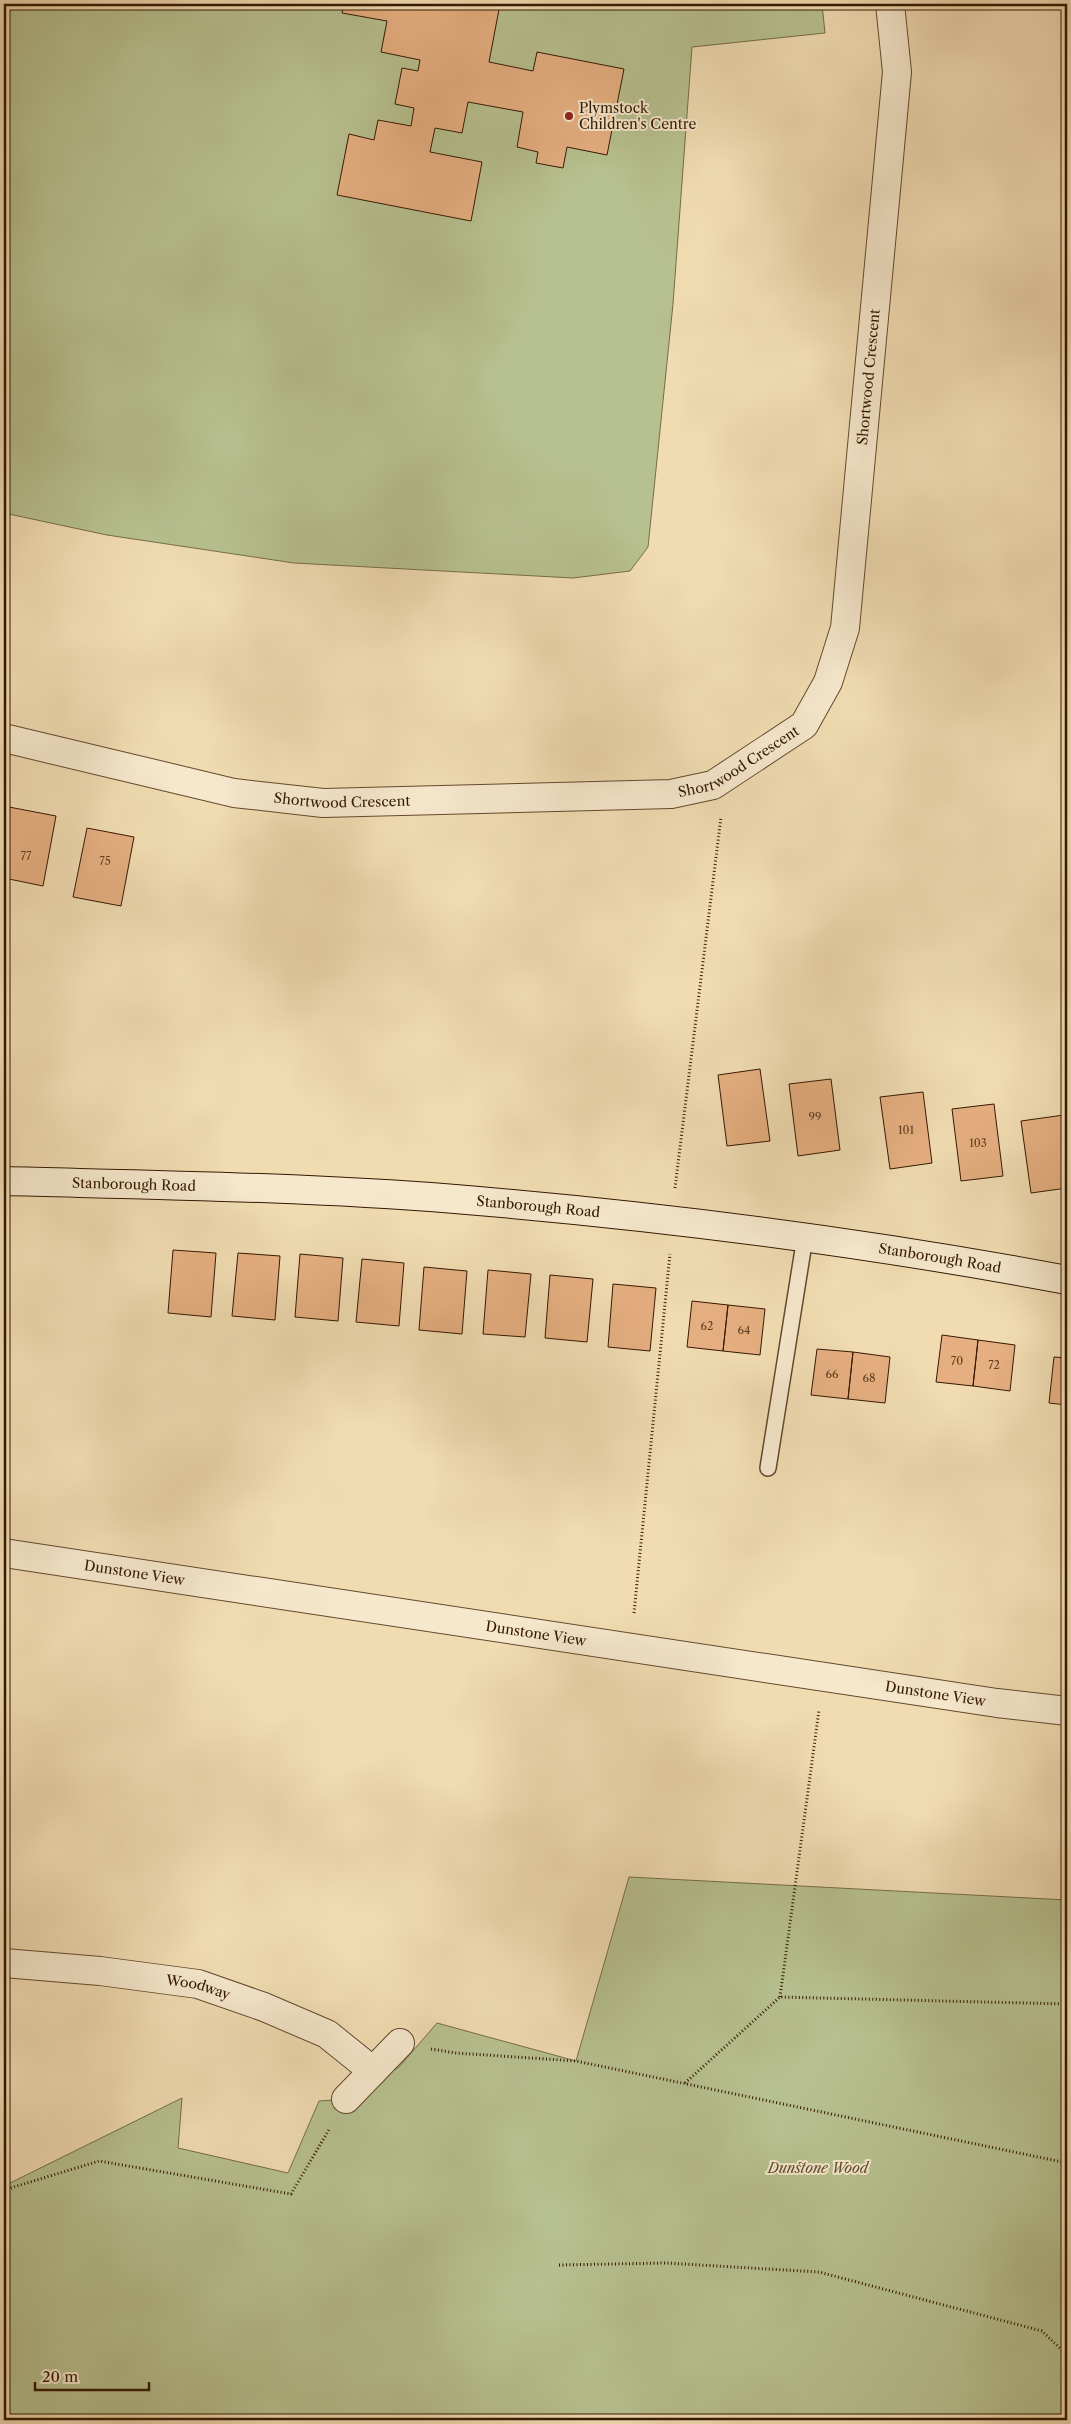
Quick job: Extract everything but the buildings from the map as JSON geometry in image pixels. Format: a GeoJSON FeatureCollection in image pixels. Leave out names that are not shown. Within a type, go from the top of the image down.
{"type":"FeatureCollection","features":[{"type":"Feature","properties":{"kind":"street","name":"Shortwood Crescent"},"geometry":{"type":"LineString","coordinates":[[4,738],[234,793],[323,803],[671,794],[713,785],[804,725],[828,682],[845,628],[898,72],[890,4]]}},
{"type":"Feature","properties":{"kind":"street","name":"Stanborough Road"},"geometry":{"type":"LineString","coordinates":[[4,1181],[203,1186],[452,1199],[674,1219],[936,1256],[1067,1280]]}},
{"type":"Feature","properties":{"kind":"street","name":"Dunstone View"},"geometry":{"type":"LineString","coordinates":[[4,1553],[997,1703],[1067,1711]]}},
{"type":"Feature","properties":{"kind":"street","name":"Woodway"},"geometry":{"type":"LineString","coordinates":[[4,1963],[100,1971],[198,1984],[264,2007],[327,2034],[373,2071]]}},
{"type":"Feature","properties":{"kind":"street"},"geometry":{"type":"LineString","coordinates":[[346,2099],[400,2043]]}},
{"type":"Feature","properties":{"kind":"lane"},"geometry":{"type":"LineString","coordinates":[[768,1468],[805,1238]]}},
{"type":"Feature","properties":{"kind":"path"},"geometry":{"type":"LineString","coordinates":[[630,1647],[674,1219],[676,1179],[726,776]]}},
{"type":"Feature","properties":{"kind":"path"},"geometry":{"type":"LineString","coordinates":[[685,2084],[780,1997],[824,1677]]}},
{"type":"Feature","properties":{"kind":"path"},"geometry":{"type":"LineString","coordinates":[[780,1997],[1067,2004]]}},
{"type":"Feature","properties":{"kind":"path"},"geometry":{"type":"LineString","coordinates":[[400,2043],[456,2053],[576,2061],[1067,2163]]}},
{"type":"Feature","properties":{"kind":"path"},"geometry":{"type":"LineString","coordinates":[[4,2190],[99,2161],[291,2194],[346,2099]]}},
{"type":"Feature","properties":{"kind":"path"},"geometry":{"type":"LineString","coordinates":[[559,2265],[666,2263],[819,2272],[1042,2331],[1067,2355]]}},
{"type":"Feature","properties":{"kind":"green space"},"geometry":{"type":"Polygon","coordinates":[[[4,4],[822,4],[825,33],[692,47],[673,304],[648,547],[630,571],[573,578],[294,563],[107,535],[4,513],[4,4]]]}},
{"type":"Feature","properties":{"kind":"green space","name":"Dunstone Wood"},"geometry":{"type":"Polygon","coordinates":[[[629,1877],[1067,1900],[1067,2420],[4,2420],[4,2186],[182,2098],[178,2148],[288,2173],[319,2101],[346,2099],[399,2067],[437,2023],[576,2061],[629,1877]]]}},
{"type":"Feature","properties":{"kind":"place","name":"Plymstock Children's Centre"},"geometry":{"type":"Point","coordinates":[569,116]}}]}
